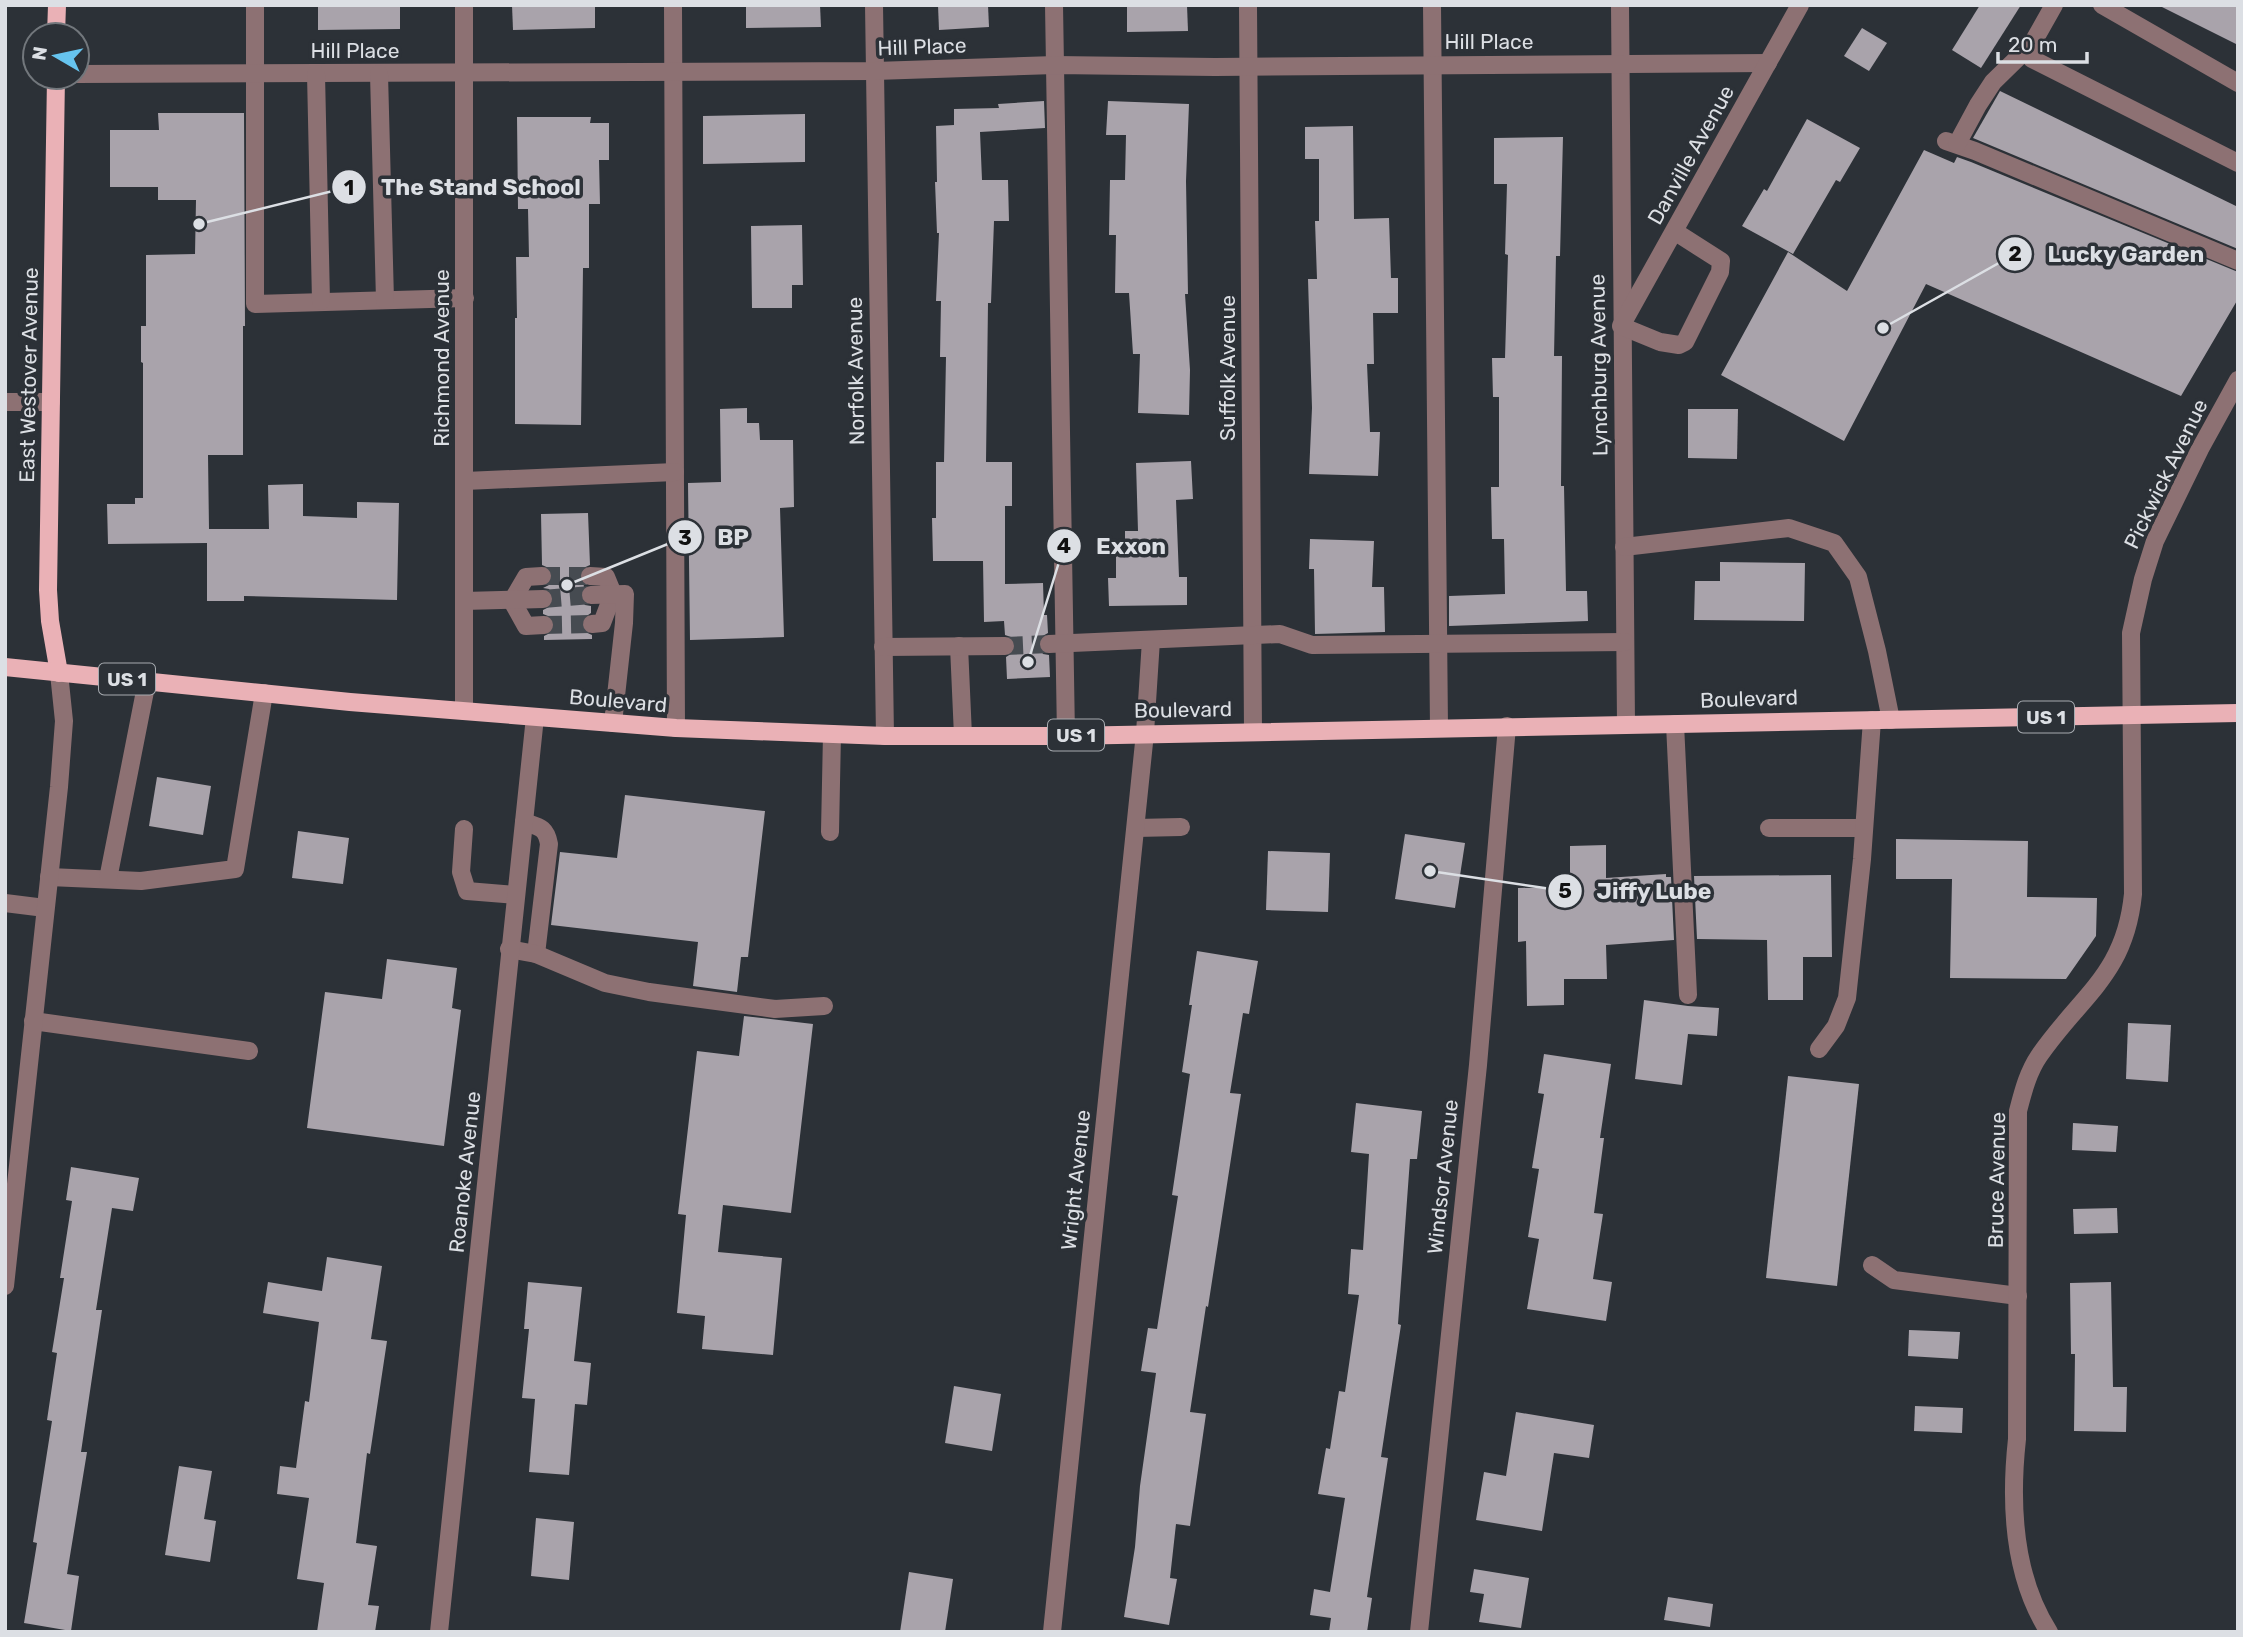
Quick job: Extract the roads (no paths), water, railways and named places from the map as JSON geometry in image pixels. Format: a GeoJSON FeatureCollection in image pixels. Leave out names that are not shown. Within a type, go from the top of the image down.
{"type":"FeatureCollection","features":[{"type":"Feature","properties":{"kind":"main road","name":"East Westover Avenue"},"geometry":{"type":"LineString","coordinates":[[56,91],[48,590],[59,673]]}},
{"type":"Feature","properties":{"kind":"main road","name":"Boulevard"},"geometry":{"type":"LineString","coordinates":[[5,667],[264,693],[676,728],[885,736],[1066,736],[2238,713]]}},
{"type":"Feature","properties":{"kind":"street"},"geometry":{"type":"LineString","coordinates":[[255,5],[254,304],[465,298]]}},
{"type":"Feature","properties":{"kind":"street","name":"Richmond Avenue"},"geometry":{"type":"LineString","coordinates":[[464,5],[464,711]]}},
{"type":"Feature","properties":{"kind":"street"},"geometry":{"type":"LineString","coordinates":[[673,5],[676,728]]}},
{"type":"Feature","properties":{"kind":"street","name":"Norfolk Avenue"},"geometry":{"type":"LineString","coordinates":[[874,5],[885,736]]}},
{"type":"Feature","properties":{"kind":"street"},"geometry":{"type":"LineString","coordinates":[[1054,5],[1057,644],[1066,736]]}},
{"type":"Feature","properties":{"kind":"street","name":"Suffolk Avenue"},"geometry":{"type":"LineString","coordinates":[[1248,5],[1253,731]]}},
{"type":"Feature","properties":{"kind":"street"},"geometry":{"type":"LineString","coordinates":[[1433,5],[1439,728]]}},
{"type":"Feature","properties":{"kind":"street","name":"Lynchburg Avenue"},"geometry":{"type":"LineString","coordinates":[[1619,5],[1626,724]]}},
{"type":"Feature","properties":{"kind":"street","name":"Danville Avenue"},"geometry":{"type":"LineString","coordinates":[[1621,326],[1800,5]]}},
{"type":"Feature","properties":{"kind":"street"},"geometry":{"type":"LineString","coordinates":[[2054,5],[2032,44],[1993,82],[1952,143],[2238,261]]}},
{"type":"Feature","properties":{"kind":"street"},"geometry":{"type":"LineString","coordinates":[[2102,5],[2238,83]]}},
{"type":"Feature","properties":{"kind":"street"},"geometry":{"type":"LineString","coordinates":[[2032,44],[2032,58],[2238,163]]}},
{"type":"Feature","properties":{"kind":"street","name":"Hill Place"},"geometry":{"type":"LineString","coordinates":[[91,74],[875,71],[1055,65],[1249,67],[1768,63]]}},
{"type":"Feature","properties":{"kind":"street"},"geometry":{"type":"LineString","coordinates":[[316,74],[321,301]]}},
{"type":"Feature","properties":{"kind":"street"},"geometry":{"type":"LineString","coordinates":[[379,74],[385,300]]}},
{"type":"Feature","properties":{"kind":"street"},"geometry":{"type":"LineString","coordinates":[[1621,326],[1660,342],[1679,345],[1685,341],[1720,272],[1721,261],[1674,231]]}},
{"type":"Feature","properties":{"kind":"street","name":"Pickwick Avenue"},"geometry":{"type":"LineString","coordinates":[[2133,715],[2131,632],[2143,579],[2155,541],[2200,449],[2238,380]]}},
{"type":"Feature","properties":{"kind":"street"},"geometry":{"type":"LineString","coordinates":[[5,402],[51,402]]}},
{"type":"Feature","properties":{"kind":"street"},"geometry":{"type":"LineString","coordinates":[[465,481],[675,472]]}},
{"type":"Feature","properties":{"kind":"street"},"geometry":{"type":"LineString","coordinates":[[1624,547],[1789,528],[1834,543],[1858,577],[1891,720]]}},
{"type":"Feature","properties":{"kind":"street"},"geometry":{"type":"LineString","coordinates":[[512,601],[526,577],[542,576]]}},
{"type":"Feature","properties":{"kind":"street"},"geometry":{"type":"LineString","coordinates":[[590,576],[606,577],[613,594],[602,623],[592,624]]}},
{"type":"Feature","properties":{"kind":"street"},"geometry":{"type":"LineString","coordinates":[[591,595],[625,594],[613,723]]}},
{"type":"Feature","properties":{"kind":"street"},"geometry":{"type":"LineString","coordinates":[[464,601],[543,599]]}},
{"type":"Feature","properties":{"kind":"street"},"geometry":{"type":"LineString","coordinates":[[512,601],[526,626],[544,625]]}},
{"type":"Feature","properties":{"kind":"street"},"geometry":{"type":"LineString","coordinates":[[1057,644],[1284,634],[1312,645],[1625,642]]}},
{"type":"Feature","properties":{"kind":"street","name":"Wright Avenue"},"geometry":{"type":"LineString","coordinates":[[1052,1632],[1136,828],[1151,640]]}},
{"type":"Feature","properties":{"kind":"street"},"geometry":{"type":"LineString","coordinates":[[960,646],[963,736]]}},
{"type":"Feature","properties":{"kind":"street"},"geometry":{"type":"LineString","coordinates":[[883,647],[1005,646]]}},
{"type":"Feature","properties":{"kind":"street"},"geometry":{"type":"LineString","coordinates":[[5,1286],[64,735],[59,673]]}},
{"type":"Feature","properties":{"kind":"street"},"geometry":{"type":"LineString","coordinates":[[108,879],[147,681]]}},
{"type":"Feature","properties":{"kind":"street"},"geometry":{"type":"LineString","coordinates":[[49,877],[141,881],[235,869],[264,693]]}},
{"type":"Feature","properties":{"kind":"street","name":"Bruce Avenue"},"geometry":{"type":"LineString","coordinates":[[2049,1632],[2028,1584],[2015,1518],[2018,1111],[2025,1083],[2039,1056],[2107,974],[2122,945],[2133,894],[2133,715]]}},
{"type":"Feature","properties":{"kind":"street","name":"Roanoke Avenue"},"geometry":{"type":"LineString","coordinates":[[439,1632],[535,716]]}},
{"type":"Feature","properties":{"kind":"street"},"geometry":{"type":"LineString","coordinates":[[1819,1049],[1836,1026],[1847,998],[1872,720]]}},
{"type":"Feature","properties":{"kind":"street"},"geometry":{"type":"LineString","coordinates":[[1675,724],[1688,995]]}},
{"type":"Feature","properties":{"kind":"street","name":"Windsor Avenue"},"geometry":{"type":"LineString","coordinates":[[1419,1632],[1478,1065],[1507,726]]}},
{"type":"Feature","properties":{"kind":"street"},"geometry":{"type":"LineString","coordinates":[[830,832],[832,734]]}},
{"type":"Feature","properties":{"kind":"street"},"geometry":{"type":"LineString","coordinates":[[524,822],[542,829],[547,834],[549,844],[536,954]]}},
{"type":"Feature","properties":{"kind":"street"},"geometry":{"type":"LineString","coordinates":[[1136,828],[1181,827]]}},
{"type":"Feature","properties":{"kind":"street"},"geometry":{"type":"LineString","coordinates":[[1769,828],[1864,828]]}},
{"type":"Feature","properties":{"kind":"street"},"geometry":{"type":"LineString","coordinates":[[464,829],[461,872],[467,891],[515,895]]}},
{"type":"Feature","properties":{"kind":"street"},"geometry":{"type":"LineString","coordinates":[[5,903],[46,908]]}},
{"type":"Feature","properties":{"kind":"street"},"geometry":{"type":"LineString","coordinates":[[509,949],[536,954],[605,983],[649,992],[775,1009],[824,1006]]}},
{"type":"Feature","properties":{"kind":"street"},"geometry":{"type":"LineString","coordinates":[[33,1021],[249,1051]]}},
{"type":"Feature","properties":{"kind":"street"},"geometry":{"type":"LineString","coordinates":[[1872,1265],[1894,1280],[2018,1296]]}},
{"type":"Feature","properties":{"kind":"tunnel"},"geometry":{"type":"LineString","coordinates":[[542,576],[590,576]]}},
{"type":"Feature","properties":{"kind":"tunnel"},"geometry":{"type":"LineString","coordinates":[[543,599],[591,595]]}},
{"type":"Feature","properties":{"kind":"tunnel"},"geometry":{"type":"LineString","coordinates":[[544,625],[592,624]]}},
{"type":"Feature","properties":{"kind":"tunnel"},"geometry":{"type":"LineString","coordinates":[[1005,646],[1049,644]]}},
{"type":"Feature","properties":{"kind":"place","name":"The Stand School"},"geometry":{"type":"Point","coordinates":[199,224]}},
{"type":"Feature","properties":{"kind":"place","name":"Lucky Garden"},"geometry":{"type":"Point","coordinates":[1883,328]}},
{"type":"Feature","properties":{"kind":"place","name":"BP"},"geometry":{"type":"Point","coordinates":[567,585]}},
{"type":"Feature","properties":{"kind":"place","name":"Exxon"},"geometry":{"type":"Point","coordinates":[1028,662]}},
{"type":"Feature","properties":{"kind":"place","name":"Jiffy Lube"},"geometry":{"type":"Point","coordinates":[1430,871]}}]}
